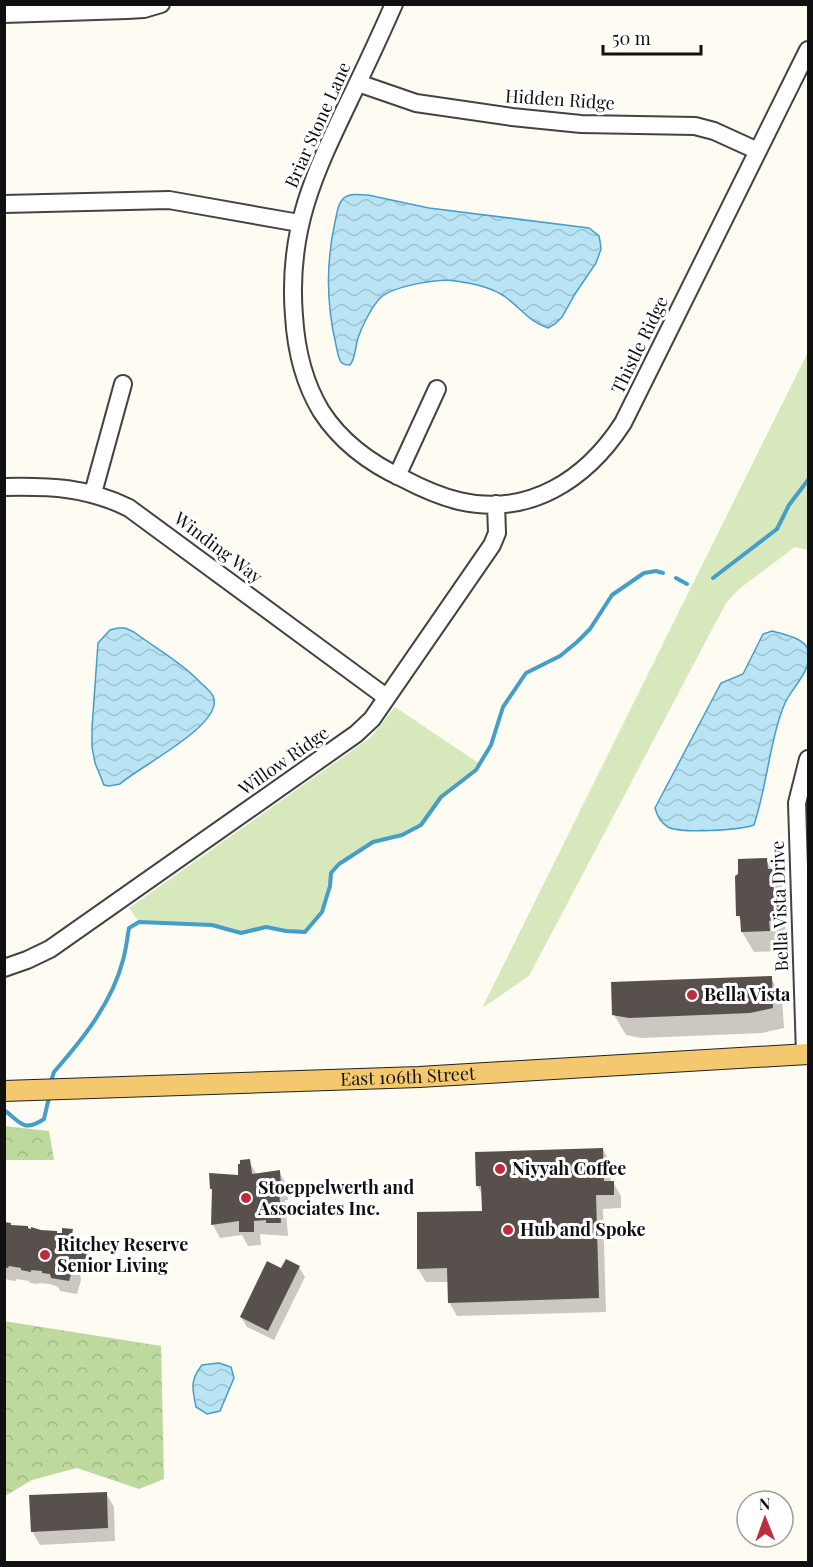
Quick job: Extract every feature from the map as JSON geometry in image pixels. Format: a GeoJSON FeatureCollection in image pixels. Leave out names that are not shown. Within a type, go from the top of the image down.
{"type":"FeatureCollection","features":[{"type":"Feature","properties":{"kind":"main road","name":"East 106th Street"},"geometry":{"type":"LineString","coordinates":[[4,1091],[419,1077],[807,1054]]}},
{"type":"Feature","properties":{"kind":"street"},"geometry":{"type":"LineString","coordinates":[[4,14],[144,9],[161,4]]}},
{"type":"Feature","properties":{"kind":"street","name":"Briar Stone Lane"},"geometry":{"type":"LineString","coordinates":[[394,4],[314,177],[300,223],[295,253],[293,306],[297,342],[306,380],[322,412],[336,430],[370,462],[397,476]]}},
{"type":"Feature","properties":{"kind":"street","name":"Thistle Ridge"},"geometry":{"type":"LineString","coordinates":[[397,476],[460,501],[496,504],[523,501],[546,493],[566,483],[586,468],[610,443],[623,423],[808,50]]}},
{"type":"Feature","properties":{"kind":"street","name":"Hidden Ridge"},"geometry":{"type":"LineString","coordinates":[[358,83],[416,103],[531,120],[581,124],[695,126],[758,151]]}},
{"type":"Feature","properties":{"kind":"street"},"geometry":{"type":"LineString","coordinates":[[4,204],[170,200],[300,223]]}},
{"type":"Feature","properties":{"kind":"street"},"geometry":{"type":"LineString","coordinates":[[93,493],[123,384]]}},
{"type":"Feature","properties":{"kind":"street"},"geometry":{"type":"LineString","coordinates":[[397,476],[437,389]]}},
{"type":"Feature","properties":{"kind":"street","name":"Winding Way"},"geometry":{"type":"LineString","coordinates":[[4,487],[50,486],[93,493],[114,500],[142,516],[386,697]]}},
{"type":"Feature","properties":{"kind":"street","name":"Willow Ridge"},"geometry":{"type":"LineString","coordinates":[[4,968],[50,949],[341,745],[372,718],[492,546],[497,533],[496,504]]}},
{"type":"Feature","properties":{"kind":"street","name":"Bella Vista Drive"},"geometry":{"type":"LineString","coordinates":[[807,1054],[797,803],[808,759]]}},
{"type":"Feature","properties":{"kind":"green space"},"geometry":{"type":"Polygon","coordinates":[[[808,352],[808,550],[795,547],[739,589],[726,603],[529,976],[482,1008],[808,352]]]}},
{"type":"Feature","properties":{"kind":"green space"},"geometry":{"type":"Polygon","coordinates":[[[395,707],[480,764],[441,797],[421,825],[402,835],[372,842],[339,864],[331,873],[330,886],[322,912],[305,932],[266,927],[241,933],[212,925],[139,922],[129,908],[370,738],[395,707]]]}},
{"type":"Feature","properties":{"kind":"green space"},"geometry":{"type":"Polygon","coordinates":[[[4,1126],[49,1131],[54,1160],[5,1160],[4,1126]]]}},
{"type":"Feature","properties":{"kind":"green space"},"geometry":{"type":"Polygon","coordinates":[[[4,1321],[161,1346],[164,1479],[139,1489],[77,1468],[32,1480],[5,1496],[4,1321]]]}},
{"type":"Feature","properties":{"kind":"water"},"geometry":{"type":"Polygon","coordinates":[[[351,195],[368,195],[429,208],[589,228],[599,236],[601,249],[596,263],[562,317],[548,328],[530,318],[504,296],[487,288],[448,280],[416,284],[395,290],[380,298],[362,328],[352,362],[350,365],[345,365],[338,356],[330,314],[328,283],[332,237],[340,202],[351,195]]]}},
{"type":"Feature","properties":{"kind":"water"},"geometry":{"type":"Polygon","coordinates":[[[118,628],[134,632],[190,672],[213,696],[213,707],[194,732],[120,784],[109,786],[104,785],[95,763],[92,728],[98,643],[110,630],[118,628]]]}},
{"type":"Feature","properties":{"kind":"water"},"geometry":{"type":"Polygon","coordinates":[[[772,631],[803,642],[809,657],[805,671],[788,697],[780,717],[754,825],[711,830],[685,830],[668,827],[659,819],[655,808],[721,683],[743,674],[763,634],[772,631]]]}},
{"type":"Feature","properties":{"kind":"water"},"geometry":{"type":"Polygon","coordinates":[[[219,1363],[231,1367],[234,1378],[220,1411],[207,1414],[196,1407],[194,1380],[202,1365],[219,1363]]]}},
{"type":"Feature","properties":{"kind":"building","name":"Bella Vista"},"geometry":{"type":"Polygon","coordinates":[[[767,858],[768,869],[773,869],[775,921],[769,921],[770,931],[741,932],[740,916],[736,916],[735,876],[738,874],[738,859],[767,858]]]}},
{"type":"Feature","properties":{"kind":"building","name":"Bella Vista"},"geometry":{"type":"Polygon","coordinates":[[[772,976],[773,1008],[750,1013],[629,1018],[612,1015],[611,982],[772,976]]]}},
{"type":"Feature","properties":{"kind":"building","name":"Hub and Spoke"},"geometry":{"type":"Polygon","coordinates":[[[603,1148],[604,1181],[614,1181],[614,1195],[596,1195],[599,1298],[448,1303],[447,1268],[417,1269],[417,1212],[482,1211],[481,1186],[476,1186],[475,1152],[603,1148]]]}},
{"type":"Feature","properties":{"kind":"building","name":"Stoeppelwerth and Associates Inc."},"geometry":{"type":"Polygon","coordinates":[[[250,1159],[252,1174],[280,1170],[281,1223],[266,1223],[266,1220],[254,1221],[254,1232],[239,1232],[239,1221],[211,1225],[212,1189],[210,1189],[209,1173],[238,1175],[240,1160],[250,1159]]]}},
{"type":"Feature","properties":{"kind":"building","name":"Ritchey Reserve Senior Living"},"geometry":{"type":"Polygon","coordinates":[[[4,1222],[11,1223],[11,1225],[28,1226],[31,1229],[31,1227],[57,1231],[57,1233],[62,1233],[62,1228],[73,1229],[71,1238],[87,1243],[84,1250],[87,1250],[85,1262],[72,1260],[72,1265],[74,1265],[69,1281],[51,1278],[50,1274],[42,1273],[42,1271],[31,1270],[31,1272],[21,1270],[21,1268],[4,1267],[4,1222]]]}},
{"type":"Feature","properties":{"kind":"building"},"geometry":{"type":"Polygon","coordinates":[[[286,1259],[300,1266],[268,1331],[240,1317],[267,1261],[281,1268],[286,1259]]]}},
{"type":"Feature","properties":{"kind":"building"},"geometry":{"type":"Polygon","coordinates":[[[107,1492],[108,1528],[31,1532],[29,1495],[107,1492]]]}},
{"type":"Feature","properties":{"kind":"waterway"},"geometry":{"type":"LineString","coordinates":[[713,578],[777,529],[789,505],[808,480]]}},
{"type":"Feature","properties":{"kind":"waterway"},"geometry":{"type":"LineString","coordinates":[[51,1081],[54,1072],[85,1034],[112,991],[123,960],[129,928],[139,922],[212,925],[241,933],[266,927],[305,932],[322,912],[330,886],[331,873],[339,864],[373,842],[402,835],[421,825],[441,797],[476,770],[491,745],[503,707],[526,673],[560,656],[577,642],[590,629],[612,595],[644,573],[656,571],[663,573]]}},
{"type":"Feature","properties":{"kind":"waterway"},"geometry":{"type":"LineString","coordinates":[[676,578],[687,584]]}},
{"type":"Feature","properties":{"kind":"waterway"},"geometry":{"type":"LineString","coordinates":[[4,1110],[22,1124],[31,1125],[44,1119],[49,1097]]}},
{"type":"Feature","properties":{"kind":"place","name":"Bella Vista"},"geometry":{"type":"Point","coordinates":[692,995]}},
{"type":"Feature","properties":{"kind":"place","name":"Niyyah Coffee"},"geometry":{"type":"Point","coordinates":[500,1169]}},
{"type":"Feature","properties":{"kind":"place","name":"Stoeppelwerth and Associates Inc."},"geometry":{"type":"Point","coordinates":[246,1198]}},
{"type":"Feature","properties":{"kind":"place","name":"Hub and Spoke"},"geometry":{"type":"Point","coordinates":[508,1230]}},
{"type":"Feature","properties":{"kind":"place","name":"Ritchey Reserve Senior Living"},"geometry":{"type":"Point","coordinates":[45,1255]}}]}
